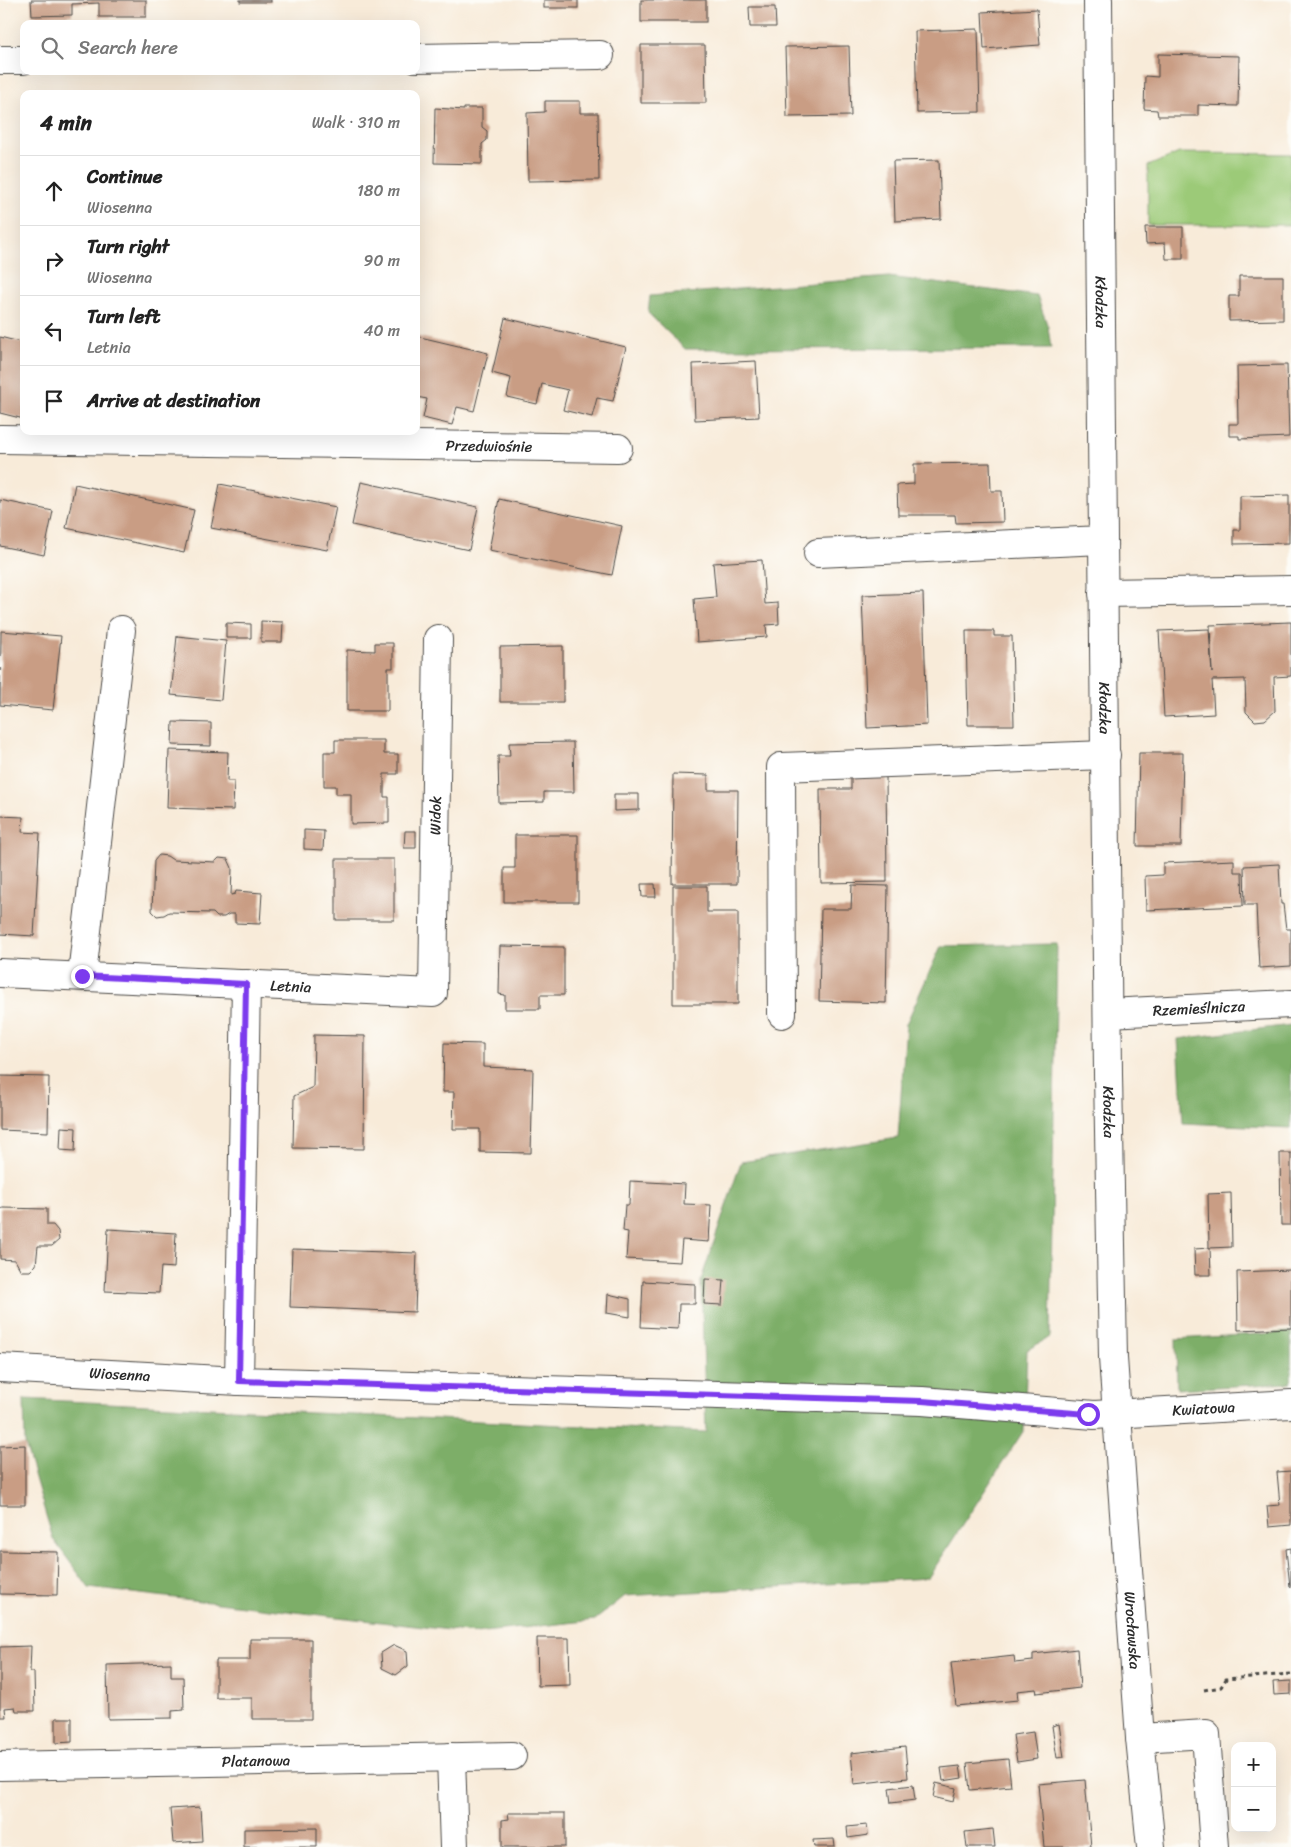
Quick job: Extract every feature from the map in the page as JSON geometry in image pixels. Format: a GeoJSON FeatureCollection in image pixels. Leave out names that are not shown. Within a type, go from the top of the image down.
{"type":"FeatureCollection","features":[{"type":"Feature","properties":{"kind":"street","name":"Kłodzka"},"geometry":{"type":"LineString","coordinates":[[1098,0],[1108,1013],[1116,1414]]}},
{"type":"Feature","properties":{"kind":"street"},"geometry":{"type":"LineString","coordinates":[[420,58],[600,55]]}},
{"type":"Feature","properties":{"kind":"street"},"geometry":{"type":"LineString","coordinates":[[0,60],[20,60]]}},
{"type":"Feature","properties":{"kind":"street","name":"Przedwiośnie"},"geometry":{"type":"LineString","coordinates":[[0,438],[618,448]]}},
{"type":"Feature","properties":{"kind":"street"},"geometry":{"type":"LineString","coordinates":[[818,553],[1102,540]]}},
{"type":"Feature","properties":{"kind":"street"},"geometry":{"type":"LineString","coordinates":[[1103,593],[1291,590]]}},
{"type":"Feature","properties":{"kind":"street"},"geometry":{"type":"LineString","coordinates":[[82,976],[121,630]]}},
{"type":"Feature","properties":{"kind":"street","name":"Widok"},"geometry":{"type":"LineString","coordinates":[[433,993],[438,639]]}},
{"type":"Feature","properties":{"kind":"street"},"geometry":{"type":"LineString","coordinates":[[782,1014],[781,767],[1106,755]]}},
{"type":"Feature","properties":{"kind":"street","name":"Letnia"},"geometry":{"type":"LineString","coordinates":[[0,973],[433,993]]}},
{"type":"Feature","properties":{"kind":"street"},"geometry":{"type":"LineString","coordinates":[[239,1381],[246,984]]}},
{"type":"Feature","properties":{"kind":"street","name":"Rzemieślnicza"},"geometry":{"type":"LineString","coordinates":[[1108,1013],[1291,1004]]}},
{"type":"Feature","properties":{"kind":"street","name":"Wiosenna"},"geometry":{"type":"LineString","coordinates":[[0,1368],[239,1381],[922,1401],[1053,1413],[1116,1414]]}},
{"type":"Feature","properties":{"kind":"street","name":"Kwiatowa"},"geometry":{"type":"LineString","coordinates":[[1116,1414],[1291,1404]]}},
{"type":"Feature","properties":{"kind":"street","name":"Wrocławska"},"geometry":{"type":"LineString","coordinates":[[1116,1414],[1140,1738],[1151,1847]]}},
{"type":"Feature","properties":{"kind":"street"},"geometry":{"type":"LineString","coordinates":[[1140,1738],[1206,1734],[1214,1847]]}},
{"type":"Feature","properties":{"kind":"street","name":"Platanowa"},"geometry":{"type":"LineString","coordinates":[[0,1766],[512,1756]]}},
{"type":"Feature","properties":{"kind":"street"},"geometry":{"type":"LineString","coordinates":[[451,1757],[454,1847]]}},
{"type":"Feature","properties":{"kind":"path"},"geometry":{"type":"LineString","coordinates":[[1204,1690],[1221,1688],[1226,1679],[1291,1674]]}},
{"type":"Feature","properties":{"kind":"green space"},"geometry":{"type":"Polygon","coordinates":[[[1179,153],[1291,154],[1291,225],[1148,225],[1148,166],[1179,153]]]}},
{"type":"Feature","properties":{"kind":"green space"},"geometry":{"type":"Polygon","coordinates":[[[889,277],[1037,296],[1048,327],[1051,348],[685,349],[648,313],[650,296],[889,277]]]}},
{"type":"Feature","properties":{"kind":"green space"},"geometry":{"type":"Polygon","coordinates":[[[1057,944],[1050,1337],[1027,1350],[1024,1430],[928,1578],[625,1596],[595,1620],[475,1633],[89,1588],[53,1539],[25,1444],[24,1399],[706,1432],[701,1280],[741,1162],[898,1138],[906,1024],[941,946],[1057,944]]]}},
{"type":"Feature","properties":{"kind":"green space"},"geometry":{"type":"Polygon","coordinates":[[[1291,1025],[1291,1128],[1183,1123],[1178,1039],[1291,1025]]]}},
{"type":"Feature","properties":{"kind":"green space"},"geometry":{"type":"Polygon","coordinates":[[[1291,1332],[1291,1383],[1177,1389],[1176,1339],[1291,1332]]]}},
{"type":"Feature","properties":{"kind":"building"},"geometry":{"type":"Polygon","coordinates":[[[31,0],[146,0],[146,17],[99,17],[99,3],[72,4],[72,15],[32,16],[31,0]]]}},
{"type":"Feature","properties":{"kind":"building"},"geometry":{"type":"Polygon","coordinates":[[[240,0],[271,0],[271,2],[240,2],[240,0]]]}},
{"type":"Feature","properties":{"kind":"building"},"geometry":{"type":"Polygon","coordinates":[[[544,0],[578,0],[578,8],[544,8],[544,0]]]}},
{"type":"Feature","properties":{"kind":"building"},"geometry":{"type":"Polygon","coordinates":[[[641,0],[706,0],[706,22],[641,22],[641,0]]]}},
{"type":"Feature","properties":{"kind":"building"},"geometry":{"type":"Polygon","coordinates":[[[749,7],[775,7],[776,27],[750,27],[749,7]]]}},
{"type":"Feature","properties":{"kind":"building"},"geometry":{"type":"Polygon","coordinates":[[[1037,9],[1040,45],[984,49],[982,12],[1037,9]]]}},
{"type":"Feature","properties":{"kind":"building"},"geometry":{"type":"Polygon","coordinates":[[[978,29],[980,112],[917,113],[915,31],[978,29]]]}},
{"type":"Feature","properties":{"kind":"building"},"geometry":{"type":"Polygon","coordinates":[[[641,45],[705,45],[706,103],[641,103],[641,45]]]}},
{"type":"Feature","properties":{"kind":"building"},"geometry":{"type":"Polygon","coordinates":[[[849,46],[851,116],[787,117],[785,47],[849,46]]]}},
{"type":"Feature","properties":{"kind":"building"},"geometry":{"type":"Polygon","coordinates":[[[1158,54],[1239,56],[1238,106],[1198,105],[1198,116],[1158,116],[1157,110],[1144,109],[1145,76],[1158,77],[1158,54]]]}},
{"type":"Feature","properties":{"kind":"building"},"geometry":{"type":"Polygon","coordinates":[[[545,101],[580,101],[580,113],[598,113],[599,180],[528,181],[527,113],[545,112],[545,101]]]}},
{"type":"Feature","properties":{"kind":"building"},"geometry":{"type":"Polygon","coordinates":[[[435,108],[464,110],[464,108],[482,108],[482,127],[487,131],[487,140],[482,144],[482,164],[434,163],[435,108]]]}},
{"type":"Feature","properties":{"kind":"building"},"geometry":{"type":"Polygon","coordinates":[[[939,160],[941,219],[895,221],[893,161],[939,160]]]}},
{"type":"Feature","properties":{"kind":"building"},"geometry":{"type":"Polygon","coordinates":[[[1145,227],[1183,227],[1183,259],[1166,259],[1165,243],[1146,244],[1145,227]]]}},
{"type":"Feature","properties":{"kind":"building"},"geometry":{"type":"Polygon","coordinates":[[[1239,276],[1283,276],[1283,320],[1229,321],[1229,296],[1239,296],[1239,276]]]}},
{"type":"Feature","properties":{"kind":"building"},"geometry":{"type":"Polygon","coordinates":[[[505,318],[626,347],[613,401],[597,398],[592,417],[563,410],[568,390],[542,384],[537,404],[507,397],[511,378],[492,373],[505,318]]]}},
{"type":"Feature","properties":{"kind":"building"},"geometry":{"type":"Polygon","coordinates":[[[0,337],[20,342],[20,418],[0,413],[0,337]]]}},
{"type":"Feature","properties":{"kind":"building"},"geometry":{"type":"Polygon","coordinates":[[[420,337],[488,353],[474,411],[457,407],[452,425],[423,418],[427,399],[420,398],[420,337]]]}},
{"type":"Feature","properties":{"kind":"building"},"geometry":{"type":"Polygon","coordinates":[[[756,361],[759,417],[695,420],[693,364],[756,361]]]}},
{"type":"Feature","properties":{"kind":"building"},"geometry":{"type":"Polygon","coordinates":[[[1287,365],[1289,437],[1239,439],[1239,436],[1229,436],[1229,424],[1238,424],[1237,366],[1287,365]]]}},
{"type":"Feature","properties":{"kind":"building"},"geometry":{"type":"Polygon","coordinates":[[[990,463],[991,491],[1002,491],[1003,522],[956,523],[955,515],[898,515],[897,485],[914,484],[914,464],[990,463]]]}},
{"type":"Feature","properties":{"kind":"building"},"geometry":{"type":"Polygon","coordinates":[[[361,482],[478,507],[469,550],[352,525],[361,482]]]}},
{"type":"Feature","properties":{"kind":"building"},"geometry":{"type":"Polygon","coordinates":[[[75,484],[194,510],[184,553],[66,528],[75,484]]]}},
{"type":"Feature","properties":{"kind":"building"},"geometry":{"type":"Polygon","coordinates":[[[220,484],[336,507],[327,550],[211,528],[220,484]]]}},
{"type":"Feature","properties":{"kind":"building"},"geometry":{"type":"Polygon","coordinates":[[[1289,495],[1289,543],[1234,544],[1234,530],[1240,530],[1240,496],[1289,495]]]}},
{"type":"Feature","properties":{"kind":"building"},"geometry":{"type":"Polygon","coordinates":[[[499,499],[622,526],[612,575],[489,550],[499,499]]]}},
{"type":"Feature","properties":{"kind":"building"},"geometry":{"type":"Polygon","coordinates":[[[0,500],[53,511],[44,555],[0,546],[0,500]]]}},
{"type":"Feature","properties":{"kind":"building"},"geometry":{"type":"Polygon","coordinates":[[[762,560],[765,604],[778,603],[779,624],[766,625],[767,637],[697,642],[694,599],[716,597],[713,563],[762,560]]]}},
{"type":"Feature","properties":{"kind":"building"},"geometry":{"type":"Polygon","coordinates":[[[923,593],[927,725],[867,728],[862,595],[923,593]]]}},
{"type":"Feature","properties":{"kind":"building"},"geometry":{"type":"Polygon","coordinates":[[[261,621],[283,622],[282,642],[261,642],[261,621]]]}},
{"type":"Feature","properties":{"kind":"building"},"geometry":{"type":"Polygon","coordinates":[[[1291,622],[1291,676],[1274,677],[1275,711],[1265,720],[1255,721],[1246,712],[1245,679],[1212,680],[1214,714],[1164,717],[1159,631],[1209,629],[1212,673],[1210,625],[1291,622]]]}},
{"type":"Feature","properties":{"kind":"building"},"geometry":{"type":"Polygon","coordinates":[[[226,623],[251,624],[251,638],[226,638],[226,623]]]}},
{"type":"Feature","properties":{"kind":"building"},"geometry":{"type":"Polygon","coordinates":[[[1,631],[61,636],[53,710],[0,705],[1,631]]]}},
{"type":"Feature","properties":{"kind":"building"},"geometry":{"type":"Polygon","coordinates":[[[966,631],[994,631],[994,636],[1012,636],[1014,725],[968,725],[966,631]]]}},
{"type":"Feature","properties":{"kind":"building"},"geometry":{"type":"Polygon","coordinates":[[[177,636],[226,641],[221,700],[171,695],[177,636]]]}},
{"type":"Feature","properties":{"kind":"building"},"geometry":{"type":"Polygon","coordinates":[[[375,643],[393,643],[393,668],[388,668],[388,711],[347,711],[347,650],[375,651],[375,643]]]}},
{"type":"Feature","properties":{"kind":"building"},"geometry":{"type":"Polygon","coordinates":[[[563,646],[563,702],[500,702],[500,647],[563,646]]]}},
{"type":"Feature","properties":{"kind":"building"},"geometry":{"type":"Polygon","coordinates":[[[173,722],[211,723],[211,746],[172,745],[173,722]]]}},
{"type":"Feature","properties":{"kind":"building"},"geometry":{"type":"Polygon","coordinates":[[[335,740],[384,740],[384,754],[398,754],[398,774],[384,774],[384,797],[389,797],[389,823],[351,824],[351,794],[336,794],[336,786],[324,786],[324,752],[335,752],[335,740]]]}},
{"type":"Feature","properties":{"kind":"building"},"geometry":{"type":"Polygon","coordinates":[[[573,742],[574,792],[544,792],[544,802],[499,803],[498,756],[510,756],[509,743],[573,742]]]}},
{"type":"Feature","properties":{"kind":"building"},"geometry":{"type":"Polygon","coordinates":[[[169,750],[228,752],[227,781],[234,781],[233,810],[167,808],[169,750]]]}},
{"type":"Feature","properties":{"kind":"building"},"geometry":{"type":"Polygon","coordinates":[[[1139,753],[1183,753],[1181,846],[1137,846],[1139,753]]]}},
{"type":"Feature","properties":{"kind":"building"},"geometry":{"type":"Polygon","coordinates":[[[673,774],[708,775],[708,790],[738,790],[737,884],[672,884],[673,774]]]}},
{"type":"Feature","properties":{"kind":"building"},"geometry":{"type":"Polygon","coordinates":[[[886,774],[887,882],[821,883],[820,789],[851,789],[851,775],[886,774]]]}},
{"type":"Feature","properties":{"kind":"building"},"geometry":{"type":"Polygon","coordinates":[[[614,794],[639,794],[639,810],[614,811],[614,794]]]}},
{"type":"Feature","properties":{"kind":"building"},"geometry":{"type":"Polygon","coordinates":[[[0,816],[23,817],[22,832],[40,833],[34,936],[0,934],[0,816]]]}},
{"type":"Feature","properties":{"kind":"building"},"geometry":{"type":"Polygon","coordinates":[[[304,830],[324,831],[323,850],[304,849],[304,830]]]}},
{"type":"Feature","properties":{"kind":"building"},"geometry":{"type":"Polygon","coordinates":[[[405,831],[416,831],[416,848],[404,848],[405,831]]]}},
{"type":"Feature","properties":{"kind":"building"},"geometry":{"type":"Polygon","coordinates":[[[515,835],[578,835],[578,902],[504,902],[504,868],[515,868],[515,835]]]}},
{"type":"Feature","properties":{"kind":"building"},"geometry":{"type":"Polygon","coordinates":[[[159,855],[167,856],[173,860],[215,862],[219,858],[228,859],[232,868],[231,895],[235,894],[236,891],[262,893],[260,924],[235,923],[235,914],[217,917],[213,913],[169,912],[157,916],[152,911],[154,861],[159,855]]]}},
{"type":"Feature","properties":{"kind":"building"},"geometry":{"type":"Polygon","coordinates":[[[336,859],[394,859],[394,920],[336,920],[336,859]]]}},
{"type":"Feature","properties":{"kind":"building"},"geometry":{"type":"Polygon","coordinates":[[[1234,860],[1234,872],[1242,872],[1243,906],[1146,910],[1145,876],[1163,875],[1163,863],[1234,860]]]}},
{"type":"Feature","properties":{"kind":"building"},"geometry":{"type":"Polygon","coordinates":[[[1279,864],[1281,904],[1283,904],[1286,929],[1291,929],[1291,966],[1259,968],[1256,905],[1245,905],[1244,866],[1279,864]]]}},
{"type":"Feature","properties":{"kind":"building"},"geometry":{"type":"Polygon","coordinates":[[[641,884],[655,884],[656,897],[642,897],[641,884]]]}},
{"type":"Feature","properties":{"kind":"building"},"geometry":{"type":"Polygon","coordinates":[[[852,885],[888,886],[886,1003],[819,1001],[821,909],[851,909],[852,885]]]}},
{"type":"Feature","properties":{"kind":"building"},"geometry":{"type":"Polygon","coordinates":[[[673,886],[707,886],[707,912],[738,912],[738,1004],[673,1004],[673,886]]]}},
{"type":"Feature","properties":{"kind":"building"},"geometry":{"type":"Polygon","coordinates":[[[500,946],[564,947],[564,995],[540,995],[540,1009],[505,1009],[505,995],[499,994],[500,946]]]}},
{"type":"Feature","properties":{"kind":"building"},"geometry":{"type":"Polygon","coordinates":[[[314,1035],[365,1036],[364,1149],[293,1148],[294,1096],[313,1087],[314,1035]]]}},
{"type":"Feature","properties":{"kind":"building"},"geometry":{"type":"Polygon","coordinates":[[[444,1043],[483,1044],[483,1067],[533,1069],[531,1153],[480,1152],[480,1129],[453,1129],[454,1092],[443,1092],[444,1043]]]}},
{"type":"Feature","properties":{"kind":"building"},"geometry":{"type":"Polygon","coordinates":[[[0,1076],[49,1077],[48,1132],[0,1130],[0,1076]]]}},
{"type":"Feature","properties":{"kind":"building"},"geometry":{"type":"Polygon","coordinates":[[[61,1127],[76,1128],[75,1151],[60,1150],[61,1127]]]}},
{"type":"Feature","properties":{"kind":"building"},"geometry":{"type":"Polygon","coordinates":[[[1280,1153],[1291,1153],[1291,1225],[1281,1225],[1280,1153]]]}},
{"type":"Feature","properties":{"kind":"building"},"geometry":{"type":"Polygon","coordinates":[[[630,1181],[685,1184],[684,1204],[711,1205],[709,1242],[682,1240],[680,1262],[626,1259],[628,1232],[623,1231],[625,1205],[629,1205],[630,1181]]]}},
{"type":"Feature","properties":{"kind":"building"},"geometry":{"type":"Polygon","coordinates":[[[1231,1193],[1232,1247],[1209,1248],[1208,1194],[1231,1193]]]}},
{"type":"Feature","properties":{"kind":"building"},"geometry":{"type":"Polygon","coordinates":[[[0,1209],[47,1209],[47,1225],[53,1225],[58,1231],[59,1240],[52,1246],[38,1246],[36,1265],[30,1271],[21,1271],[15,1260],[0,1259],[0,1209]]]}},
{"type":"Feature","properties":{"kind":"building"},"geometry":{"type":"Polygon","coordinates":[[[108,1229],[176,1233],[174,1268],[161,1267],[159,1293],[105,1291],[108,1229]]]}},
{"type":"Feature","properties":{"kind":"building"},"geometry":{"type":"Polygon","coordinates":[[[1210,1248],[1211,1275],[1195,1275],[1194,1249],[1210,1248]]]}},
{"type":"Feature","properties":{"kind":"building"},"geometry":{"type":"Polygon","coordinates":[[[292,1249],[417,1253],[415,1312],[290,1307],[292,1249]]]}},
{"type":"Feature","properties":{"kind":"building"},"geometry":{"type":"Polygon","coordinates":[[[1291,1270],[1291,1328],[1238,1330],[1237,1272],[1291,1270]]]}},
{"type":"Feature","properties":{"kind":"building"},"geometry":{"type":"Polygon","coordinates":[[[705,1279],[724,1280],[722,1305],[704,1304],[705,1279]]]}},
{"type":"Feature","properties":{"kind":"building"},"geometry":{"type":"Polygon","coordinates":[[[643,1281],[695,1284],[695,1304],[679,1304],[678,1329],[641,1327],[643,1281]]]}},
{"type":"Feature","properties":{"kind":"building"},"geometry":{"type":"Polygon","coordinates":[[[608,1294],[630,1299],[630,1317],[607,1313],[608,1294]]]}},
{"type":"Feature","properties":{"kind":"building"},"geometry":{"type":"Polygon","coordinates":[[[25,1445],[25,1505],[0,1505],[0,1446],[25,1445]]]}},
{"type":"Feature","properties":{"kind":"building"},"geometry":{"type":"Polygon","coordinates":[[[1291,1471],[1291,1525],[1269,1527],[1267,1506],[1280,1505],[1277,1472],[1291,1471]]]}},
{"type":"Feature","properties":{"kind":"building"},"geometry":{"type":"Polygon","coordinates":[[[1291,1548],[1291,1587],[1290,1587],[1286,1549],[1291,1548]]]}},
{"type":"Feature","properties":{"kind":"building"},"geometry":{"type":"Polygon","coordinates":[[[0,1551],[58,1552],[57,1595],[0,1594],[0,1551]]]}},
{"type":"Feature","properties":{"kind":"building"},"geometry":{"type":"Polygon","coordinates":[[[537,1638],[569,1638],[570,1685],[538,1686],[537,1638]]]}},
{"type":"Feature","properties":{"kind":"building"},"geometry":{"type":"Polygon","coordinates":[[[250,1639],[311,1639],[311,1719],[252,1719],[252,1698],[216,1698],[216,1660],[250,1660],[250,1639]]]}},
{"type":"Feature","properties":{"kind":"building"},"geometry":{"type":"Polygon","coordinates":[[[394,1645],[407,1651],[408,1666],[396,1675],[382,1668],[381,1653],[394,1645]]]}},
{"type":"Feature","properties":{"kind":"building"},"geometry":{"type":"Polygon","coordinates":[[[31,1646],[30,1672],[34,1672],[35,1711],[16,1711],[15,1707],[5,1708],[6,1717],[0,1717],[0,1647],[31,1646]]]}},
{"type":"Feature","properties":{"kind":"building"},"geometry":{"type":"Polygon","coordinates":[[[1077,1649],[1080,1688],[1037,1693],[1036,1689],[1017,1691],[1018,1700],[956,1706],[951,1663],[1014,1656],[1015,1663],[1033,1661],[1033,1654],[1077,1649]]]}},
{"type":"Feature","properties":{"kind":"building"},"geometry":{"type":"Polygon","coordinates":[[[171,1663],[171,1677],[183,1677],[184,1710],[172,1711],[172,1718],[108,1719],[107,1665],[171,1663]]]}},
{"type":"Feature","properties":{"kind":"building"},"geometry":{"type":"Polygon","coordinates":[[[1291,1681],[1291,1694],[1274,1695],[1273,1682],[1291,1681]]]}},
{"type":"Feature","properties":{"kind":"building"},"geometry":{"type":"Polygon","coordinates":[[[56,1718],[72,1718],[72,1742],[56,1743],[56,1718]]]}},
{"type":"Feature","properties":{"kind":"building"},"geometry":{"type":"Polygon","coordinates":[[[1059,1724],[1064,1757],[1057,1758],[1052,1726],[1059,1724]]]}},
{"type":"Feature","properties":{"kind":"building"},"geometry":{"type":"Polygon","coordinates":[[[1033,1732],[1037,1759],[1017,1762],[1013,1735],[1033,1732]]]}},
{"type":"Feature","properties":{"kind":"building"},"geometry":{"type":"Polygon","coordinates":[[[905,1747],[908,1778],[854,1784],[851,1753],[905,1747]]]}},
{"type":"Feature","properties":{"kind":"building"},"geometry":{"type":"Polygon","coordinates":[[[1008,1759],[1011,1786],[970,1790],[967,1763],[1008,1759]]]}},
{"type":"Feature","properties":{"kind":"building"},"geometry":{"type":"Polygon","coordinates":[[[960,1766],[962,1778],[943,1781],[941,1768],[960,1766]]]}},
{"type":"Feature","properties":{"kind":"building"},"geometry":{"type":"Polygon","coordinates":[[[1085,1780],[1091,1847],[1044,1847],[1038,1784],[1085,1780]]]}},
{"type":"Feature","properties":{"kind":"building"},"geometry":{"type":"Polygon","coordinates":[[[936,1783],[956,1788],[953,1802],[933,1797],[936,1783]]]}},
{"type":"Feature","properties":{"kind":"building"},"geometry":{"type":"Polygon","coordinates":[[[913,1785],[915,1800],[891,1803],[889,1788],[913,1785]]]}},
{"type":"Feature","properties":{"kind":"building"},"geometry":{"type":"Polygon","coordinates":[[[200,1807],[202,1841],[173,1843],[170,1809],[200,1807]]]}},
{"type":"Feature","properties":{"kind":"building"},"geometry":{"type":"Polygon","coordinates":[[[508,1813],[565,1813],[565,1847],[502,1847],[502,1820],[509,1819],[508,1813]]]}},
{"type":"Feature","properties":{"kind":"building"},"geometry":{"type":"Polygon","coordinates":[[[867,1825],[868,1835],[848,1838],[847,1827],[867,1825]]]}},
{"type":"Feature","properties":{"kind":"building"},"geometry":{"type":"Polygon","coordinates":[[[317,1828],[317,1847],[244,1847],[244,1829],[317,1828]]]}},
{"type":"Feature","properties":{"kind":"building"},"geometry":{"type":"Polygon","coordinates":[[[993,1829],[995,1847],[967,1847],[965,1832],[993,1829]]]}},
{"type":"Feature","properties":{"kind":"building"},"geometry":{"type":"Polygon","coordinates":[[[834,1839],[835,1847],[814,1847],[813,1840],[834,1839]]]}},
{"type":"Feature","properties":{"kind":"route"},"geometry":{"type":"LineString","coordinates":[[82,976],[246,984],[239,1381],[421,1385],[762,1398],[922,1401],[1053,1413],[1088,1414]]}}]}
